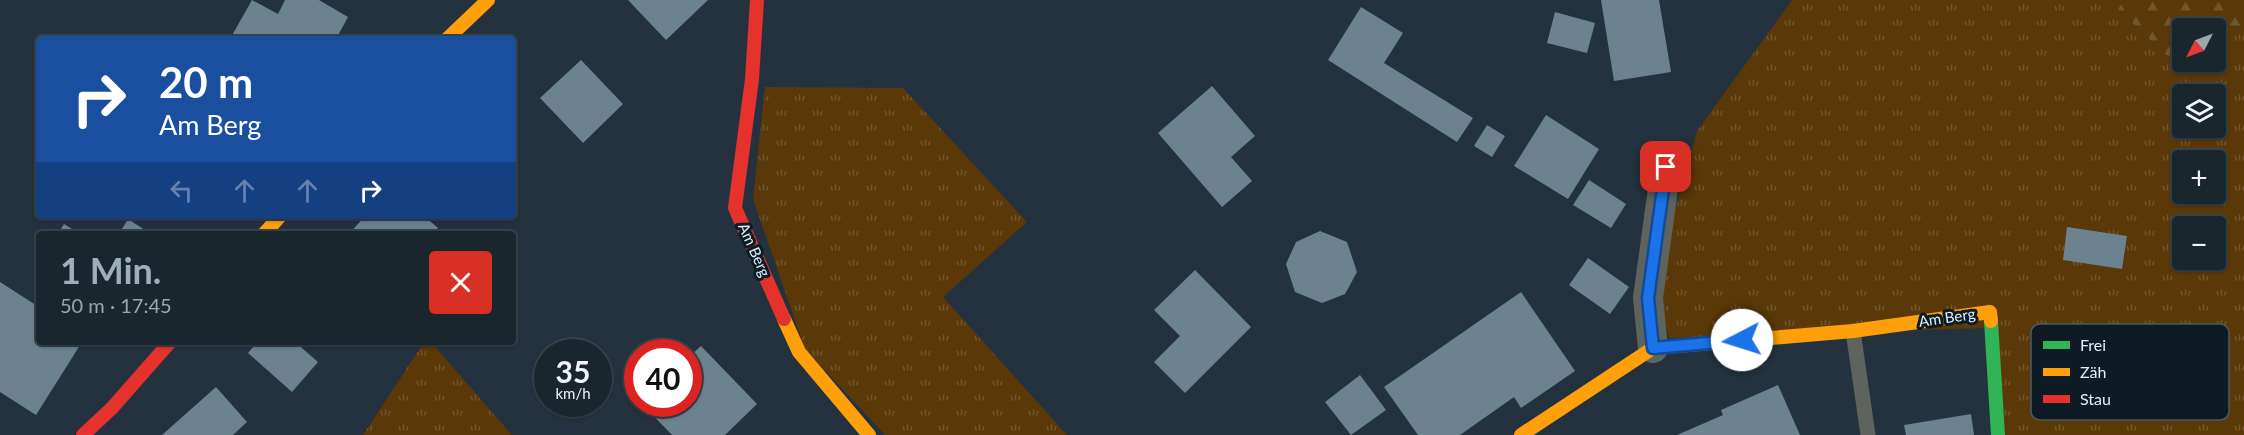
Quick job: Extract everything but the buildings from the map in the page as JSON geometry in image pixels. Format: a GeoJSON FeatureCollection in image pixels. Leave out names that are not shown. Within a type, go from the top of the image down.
{"type":"FeatureCollection","features":[{"type":"Feature","properties":{"kind":"street"},"geometry":{"type":"LineString","coordinates":[[450,36],[488,0]]}},
{"type":"Feature","properties":{"kind":"street","name":"Am Berg"},"geometry":{"type":"LineString","coordinates":[[757,0],[752,79],[735,208],[799,351],[869,435]]}},
{"type":"Feature","properties":{"kind":"street"},"geometry":{"type":"LineString","coordinates":[[1653,348],[1648,298],[1666,167]]}},
{"type":"Feature","properties":{"kind":"street"},"geometry":{"type":"LineString","coordinates":[[267,231],[277,219]]}},
{"type":"Feature","properties":{"kind":"street","name":"Am Berg"},"geometry":{"type":"LineString","coordinates":[[1521,435],[1653,348],[1853,331],[1990,312],[1998,435]]}},
{"type":"Feature","properties":{"kind":"street"},"geometry":{"type":"LineString","coordinates":[[83,435],[112,408],[167,345]]}},
{"type":"Feature","properties":{"kind":"lane"},"geometry":{"type":"LineString","coordinates":[[1853,331],[1868,435]]}},
{"type":"Feature","properties":{"kind":"green space"},"geometry":{"type":"Polygon","coordinates":[[[1792,0],[2124,0],[2118,9],[2172,61],[2172,72],[2184,72],[2191,79],[2198,72],[2226,72],[2226,42],[2244,23],[2244,435],[2002,435],[1985,328],[1669,338],[1654,287],[1697,131],[1792,0]]]}},
{"type":"Feature","properties":{"kind":"green space"},"geometry":{"type":"Polygon","coordinates":[[[2124,0],[2244,0],[2244,23],[2226,42],[2226,18],[2172,18],[2172,61],[2118,9],[2124,0]]]}},
{"type":"Feature","properties":{"kind":"green space"},"geometry":{"type":"Polygon","coordinates":[[[2184,72],[2198,72],[2191,79],[2184,72]]]}},
{"type":"Feature","properties":{"kind":"green space"},"geometry":{"type":"Polygon","coordinates":[[[765,87],[903,88],[1027,222],[943,297],[1067,435],[885,435],[805,349],[753,199],[765,87]]]}},
{"type":"Feature","properties":{"kind":"green space"},"geometry":{"type":"Polygon","coordinates":[[[422,345],[434,345],[512,435],[363,435],[422,345]]]}},
{"type":"Feature","properties":{"kind":"traffic: fast"},"geometry":{"type":"LineString","coordinates":[[1991,321],[1998,435]]}},
{"type":"Feature","properties":{"kind":"traffic: slow"},"geometry":{"type":"LineString","coordinates":[[450,36],[488,0]]}},
{"type":"Feature","properties":{"kind":"traffic: slow"},"geometry":{"type":"LineString","coordinates":[[267,231],[277,219]]}},
{"type":"Feature","properties":{"kind":"traffic: slow"},"geometry":{"type":"LineString","coordinates":[[1521,435],[1653,348],[1853,331],[1990,312],[1991,321]]}},
{"type":"Feature","properties":{"kind":"traffic: slow"},"geometry":{"type":"LineString","coordinates":[[784,319],[799,352],[869,435]]}},
{"type":"Feature","properties":{"kind":"traffic: jam"},"geometry":{"type":"LineString","coordinates":[[757,0],[752,79],[735,208],[784,319]]}},
{"type":"Feature","properties":{"kind":"traffic: jam"},"geometry":{"type":"LineString","coordinates":[[83,435],[112,408],[167,345]]}},
{"type":"Feature","properties":{"kind":"route"},"geometry":{"type":"LineString","coordinates":[[1666,167],[1648,298],[1653,348],[1742,340]]}}]}
